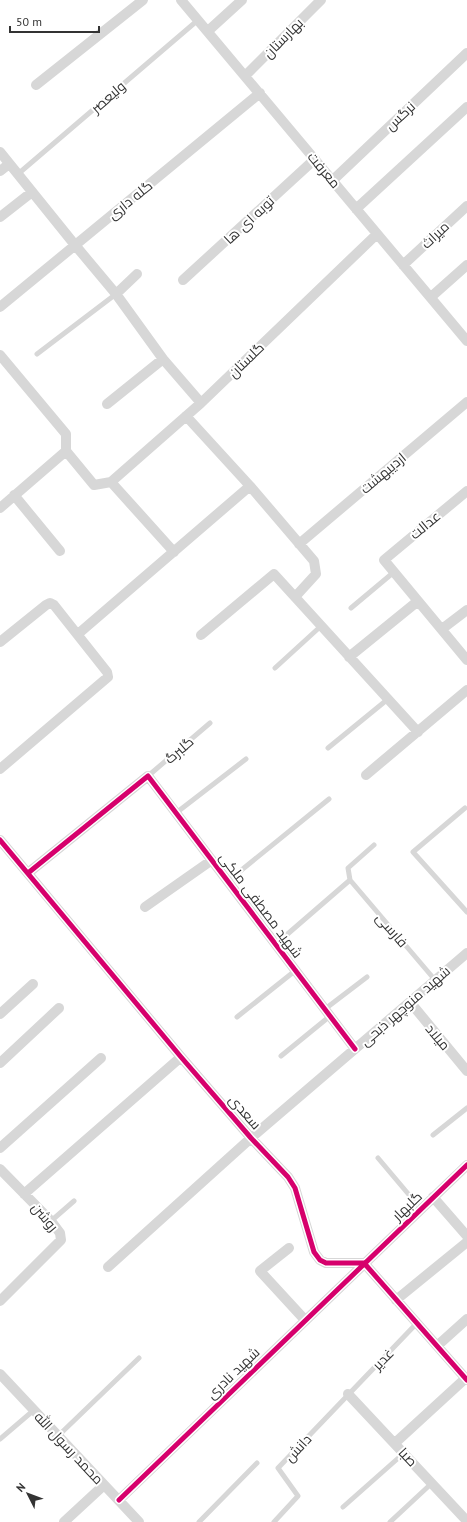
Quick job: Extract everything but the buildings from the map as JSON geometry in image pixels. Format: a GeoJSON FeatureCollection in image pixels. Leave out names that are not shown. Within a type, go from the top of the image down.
{"type":"FeatureCollection","features":[{"type":"Feature","properties":{"kind":"street"},"geometry":{"type":"LineString","coordinates":[[36,85],[143,0]]}},
{"type":"Feature","properties":{"kind":"street","name":"معرفت"},"geometry":{"type":"LineString","coordinates":[[182,0],[467,341]]}},
{"type":"Feature","properties":{"kind":"street"},"geometry":{"type":"LineString","coordinates":[[208,31],[242,0]]}},
{"type":"Feature","properties":{"kind":"street","name":"بهارستان"},"geometry":{"type":"LineString","coordinates":[[245,76],[321,0]]}},
{"type":"Feature","properties":{"kind":"street","name":"نرگس"},"geometry":{"type":"LineString","coordinates":[[332,180],[467,53]]}},
{"type":"Feature","properties":{"kind":"street","name":"گله داری"},"geometry":{"type":"LineString","coordinates":[[0,307],[260,93]]}},
{"type":"Feature","properties":{"kind":"street"},"geometry":{"type":"LineString","coordinates":[[356,208],[467,107]]}},
{"type":"Feature","properties":{"kind":"street"},"geometry":{"type":"LineString","coordinates":[[0,152],[116,294],[163,359],[201,403]]}},
{"type":"Feature","properties":{"kind":"street","name":"توبه ای ها"},"geometry":{"type":"LineString","coordinates":[[183,280],[315,159]]}},
{"type":"Feature","properties":{"kind":"street"},"geometry":{"type":"LineString","coordinates":[[0,171],[9,164]]}},
{"type":"Feature","properties":{"kind":"street"},"geometry":{"type":"LineString","coordinates":[[0,217],[32,192]]}},
{"type":"Feature","properties":{"kind":"street","name":"میراث"},"geometry":{"type":"LineString","coordinates":[[403,265],[467,206]]}},
{"type":"Feature","properties":{"kind":"street","name":"گلستان"},"geometry":{"type":"LineString","coordinates":[[111,482],[201,403],[377,234]]}},
{"type":"Feature","properties":{"kind":"street"},"geometry":{"type":"LineString","coordinates":[[430,297],[467,265]]}},
{"type":"Feature","properties":{"kind":"street"},"geometry":{"type":"LineString","coordinates":[[116,294],[137,274]]}},
{"type":"Feature","properties":{"kind":"street"},"geometry":{"type":"LineString","coordinates":[[0,355],[66,434],[66,451],[94,485],[111,482],[174,552]]}},
{"type":"Feature","properties":{"kind":"street"},"geometry":{"type":"LineString","coordinates":[[107,404],[163,359]]}},
{"type":"Feature","properties":{"kind":"street","name":"اردیبهشت"},"geometry":{"type":"LineString","coordinates":[[300,544],[467,402]]}},
{"type":"Feature","properties":{"kind":"street"},"geometry":{"type":"LineString","coordinates":[[186,416],[250,486],[314,561],[316,574],[295,597]]}},
{"type":"Feature","properties":{"kind":"street"},"geometry":{"type":"LineString","coordinates":[[0,508],[66,451]]}},
{"type":"Feature","properties":{"kind":"street"},"geometry":{"type":"LineString","coordinates":[[78,634],[250,486]]}},
{"type":"Feature","properties":{"kind":"street","name":"عدالت"},"geometry":{"type":"LineString","coordinates":[[394,572],[384,560],[467,491]]}},
{"type":"Feature","properties":{"kind":"street"},"geometry":{"type":"LineString","coordinates":[[14,495],[60,551]]}},
{"type":"Feature","properties":{"kind":"street"},"geometry":{"type":"LineString","coordinates":[[394,572],[467,660]]}},
{"type":"Feature","properties":{"kind":"street"},"geometry":{"type":"LineString","coordinates":[[201,635],[274,574],[418,732]]}},
{"type":"Feature","properties":{"kind":"street"},"geometry":{"type":"LineString","coordinates":[[349,657],[418,601]]}},
{"type":"Feature","properties":{"kind":"street"},"geometry":{"type":"LineString","coordinates":[[0,642],[50,603],[54,605],[78,634],[107,672],[108,677],[0,769]]}},
{"type":"Feature","properties":{"kind":"street"},"geometry":{"type":"LineString","coordinates":[[442,629],[467,610]]}},
{"type":"Feature","properties":{"kind":"street"},"geometry":{"type":"LineString","coordinates":[[366,776],[467,690]]}},
{"type":"Feature","properties":{"kind":"street"},"geometry":{"type":"LineString","coordinates":[[28,873],[148,776]]}},
{"type":"Feature","properties":{"kind":"street","name":"شهید مصطفی ملکی"},"geometry":{"type":"LineString","coordinates":[[148,776],[355,1049]]}},
{"type":"Feature","properties":{"kind":"street","name":"سعدی"},"geometry":{"type":"LineString","coordinates":[[0,840],[181,1057],[251,1138],[288,1177],[295,1188],[314,1252],[320,1260],[326,1263],[364,1263]]}},
{"type":"Feature","properties":{"kind":"street"},"geometry":{"type":"LineString","coordinates":[[145,907],[212,860]]}},
{"type":"Feature","properties":{"kind":"street","name":"شهید منوچهر ذبحی"},"geometry":{"type":"LineString","coordinates":[[108,1267],[251,1138],[467,953]]}},
{"type":"Feature","properties":{"kind":"street"},"geometry":{"type":"LineString","coordinates":[[0,1014],[33,984]]}},
{"type":"Feature","properties":{"kind":"street","name":"میلاد"},"geometry":{"type":"LineString","coordinates":[[410,1002],[467,1071]]}},
{"type":"Feature","properties":{"kind":"street"},"geometry":{"type":"LineString","coordinates":[[0,1064],[59,1008]]}},
{"type":"Feature","properties":{"kind":"street"},"geometry":{"type":"LineString","coordinates":[[24,1194],[181,1057]]}},
{"type":"Feature","properties":{"kind":"street"},"geometry":{"type":"LineString","coordinates":[[0,1148],[100,1058]]}},
{"type":"Feature","properties":{"kind":"street","name":"گلبهار"},"geometry":{"type":"LineString","coordinates":[[364,1263],[467,1165]]}},
{"type":"Feature","properties":{"kind":"street","name":"روشن"},"geometry":{"type":"LineString","coordinates":[[0,1169],[51,1221],[60,1233],[61,1240],[0,1301]]}},
{"type":"Feature","properties":{"kind":"street"},"geometry":{"type":"LineString","coordinates":[[433,1197],[467,1236]]}},
{"type":"Feature","properties":{"kind":"street"},"geometry":{"type":"LineString","coordinates":[[396,1300],[467,1242]]}},
{"type":"Feature","properties":{"kind":"street"},"geometry":{"type":"LineString","coordinates":[[289,1248],[260,1271],[305,1320]]}},
{"type":"Feature","properties":{"kind":"street"},"geometry":{"type":"LineString","coordinates":[[364,1263],[466,1379],[395,1443]]}},
{"type":"Feature","properties":{"kind":"street","name":"شهید نادری"},"geometry":{"type":"LineString","coordinates":[[118,1500],[364,1263]]}},
{"type":"Feature","properties":{"kind":"street"},"geometry":{"type":"LineString","coordinates":[[437,1346],[467,1319]]}},
{"type":"Feature","properties":{"kind":"street","name":"محمد رسول الله"},"geometry":{"type":"LineString","coordinates":[[0,1374],[139,1522]]}},
{"type":"Feature","properties":{"kind":"street","name":"صبا"},"geometry":{"type":"LineString","coordinates":[[348,1394],[467,1521]]}},
{"type":"Feature","properties":{"kind":"street"},"geometry":{"type":"LineString","coordinates":[[64,1522],[104,1485]]}},
{"type":"Feature","properties":{"kind":"lane","name":"ولیعصر"},"geometry":{"type":"LineString","coordinates":[[18,174],[198,20]]}},
{"type":"Feature","properties":{"kind":"lane"},"geometry":{"type":"LineString","coordinates":[[37,354],[116,294]]}},
{"type":"Feature","properties":{"kind":"lane"},"geometry":{"type":"LineString","coordinates":[[351,608],[394,572]]}},
{"type":"Feature","properties":{"kind":"lane"},"geometry":{"type":"LineString","coordinates":[[275,668],[321,626]]}},
{"type":"Feature","properties":{"kind":"lane"},"geometry":{"type":"LineString","coordinates":[[328,748],[388,699]]}},
{"type":"Feature","properties":{"kind":"lane","name":"گلبرگ"},"geometry":{"type":"LineString","coordinates":[[148,776],[210,723]]}},
{"type":"Feature","properties":{"kind":"lane"},"geometry":{"type":"LineString","coordinates":[[176,813],[246,759]]}},
{"type":"Feature","properties":{"kind":"lane"},"geometry":{"type":"LineString","coordinates":[[228,881],[329,799]]}},
{"type":"Feature","properties":{"kind":"lane"},"geometry":{"type":"LineString","coordinates":[[465,808],[413,852],[467,912]]}},
{"type":"Feature","properties":{"kind":"lane"},"geometry":{"type":"LineString","coordinates":[[276,944],[350,880],[348,868],[374,845]]}},
{"type":"Feature","properties":{"kind":"lane","name":"فارسی"},"geometry":{"type":"LineString","coordinates":[[350,880],[435,980]]}},
{"type":"Feature","properties":{"kind":"lane"},"geometry":{"type":"LineString","coordinates":[[237,1017],[296,970]]}},
{"type":"Feature","properties":{"kind":"lane"},"geometry":{"type":"LineString","coordinates":[[281,1056],[368,977]]}},
{"type":"Feature","properties":{"kind":"lane"},"geometry":{"type":"LineString","coordinates":[[433,1135],[467,1108]]}},
{"type":"Feature","properties":{"kind":"lane"},"geometry":{"type":"LineString","coordinates":[[378,1158],[421,1209]]}},
{"type":"Feature","properties":{"kind":"lane"},"geometry":{"type":"LineString","coordinates":[[51,1221],[74,1201]]}},
{"type":"Feature","properties":{"kind":"lane","name":"غدیر"},"geometry":{"type":"LineString","coordinates":[[348,1394],[417,1323]]}},
{"type":"Feature","properties":{"kind":"lane"},"geometry":{"type":"LineString","coordinates":[[58,1436],[139,1358]]}},
{"type":"Feature","properties":{"kind":"lane","name":"دانش"},"geometry":{"type":"LineString","coordinates":[[274,1522],[298,1496],[278,1468],[348,1394]]}},
{"type":"Feature","properties":{"kind":"lane"},"geometry":{"type":"LineString","coordinates":[[0,1440],[34,1410]]}},
{"type":"Feature","properties":{"kind":"lane"},"geometry":{"type":"LineString","coordinates":[[343,1507],[404,1453]]}},
{"type":"Feature","properties":{"kind":"lane"},"geometry":{"type":"LineString","coordinates":[[199,1522],[257,1463]]}},
{"type":"Feature","properties":{"kind":"lane"},"geometry":{"type":"LineString","coordinates":[[390,1522],[432,1482]]}},
{"type":"Feature","properties":{"kind":"cycle path"},"geometry":{"type":"LineString","coordinates":[[28,873],[148,776],[355,1049]]}},
{"type":"Feature","properties":{"kind":"cycle path"},"geometry":{"type":"LineString","coordinates":[[0,840],[181,1057],[251,1138],[288,1177],[295,1188],[314,1252],[320,1260],[326,1263],[364,1263],[467,1380]]}},
{"type":"Feature","properties":{"kind":"cycle path"},"geometry":{"type":"LineString","coordinates":[[119,1500],[467,1165]]}}]}
